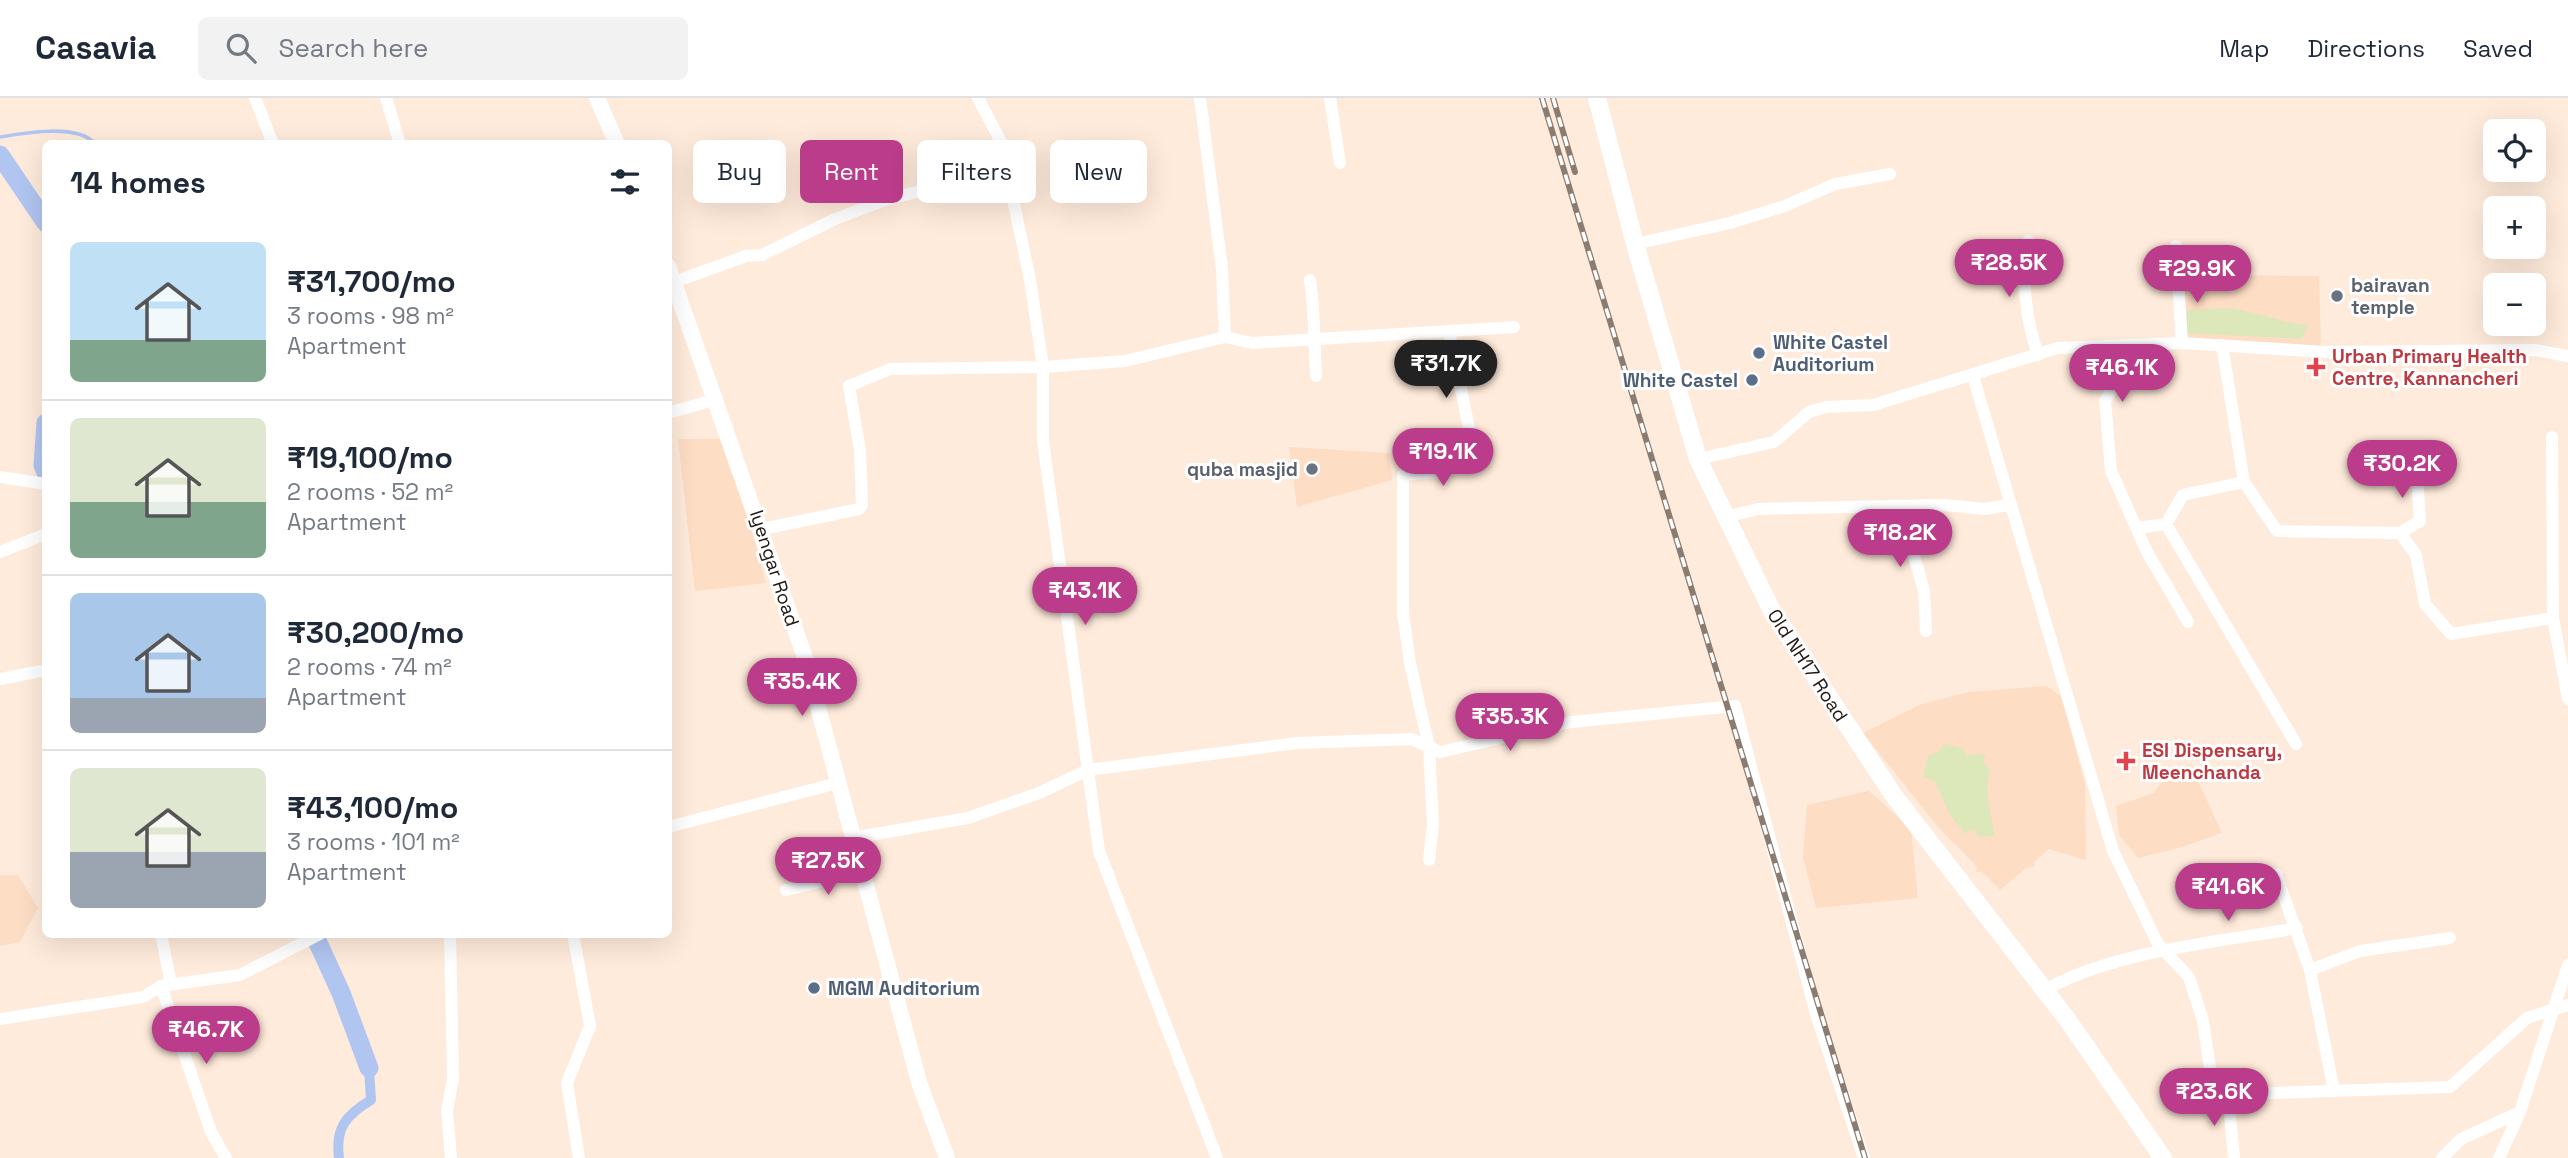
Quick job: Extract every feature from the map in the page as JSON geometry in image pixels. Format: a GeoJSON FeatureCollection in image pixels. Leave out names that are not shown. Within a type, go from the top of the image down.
{"type":"FeatureCollection","features":[{"type":"Feature","properties":{"kind":"main road"},"geometry":{"type":"LineString","coordinates":[[597,98],[615,140]]}},
{"type":"Feature","properties":{"kind":"main road","name":"Old NH17 Road"},"geometry":{"type":"LineString","coordinates":[[1597,98],[1635,244],[1698,459],[1771,610],[1894,796],[2045,990],[2163,1158]]}},
{"type":"Feature","properties":{"kind":"main road","name":"Iyengar Road"},"geometry":{"type":"LineString","coordinates":[[672,276],[804,655],[919,1082],[942,1157]]}},
{"type":"Feature","properties":{"kind":"street"},"geometry":{"type":"LineString","coordinates":[[255,98],[271,140]]}},
{"type":"Feature","properties":{"kind":"street"},"geometry":{"type":"LineString","coordinates":[[386,98],[399,140]]}},
{"type":"Feature","properties":{"kind":"street"},"geometry":{"type":"LineString","coordinates":[[978,98],[1000,140]]}},
{"type":"Feature","properties":{"kind":"street"},"geometry":{"type":"LineString","coordinates":[[1200,98],[1222,269],[1225,337]]}},
{"type":"Feature","properties":{"kind":"street"},"geometry":{"type":"LineString","coordinates":[[1331,98],[1340,163]]}},
{"type":"Feature","properties":{"kind":"street"},"geometry":{"type":"LineString","coordinates":[[1635,244],[1730,223],[1785,206],[1835,184],[1889,174]]}},
{"type":"Feature","properties":{"kind":"street"},"geometry":{"type":"LineString","coordinates":[[674,282],[746,256],[762,255],[835,219],[888,199],[917,192]]}},
{"type":"Feature","properties":{"kind":"street"},"geometry":{"type":"LineString","coordinates":[[1014,203],[1030,280],[1042,367],[1043,441],[1099,851],[1217,1158]]}},
{"type":"Feature","properties":{"kind":"street"},"geometry":{"type":"LineString","coordinates":[[2028,241],[2022,276],[2030,331],[2038,355]]}},
{"type":"Feature","properties":{"kind":"street"},"geometry":{"type":"LineString","coordinates":[[2176,246],[2182,343]]}},
{"type":"Feature","properties":{"kind":"street"},"geometry":{"type":"LineString","coordinates":[[1310,280],[1317,328],[1314,340],[1316,376]]}},
{"type":"Feature","properties":{"kind":"street"},"geometry":{"type":"LineString","coordinates":[[762,529],[859,509],[862,505],[860,450],[849,386],[890,369],[1042,367],[1125,361],[1225,337],[1252,342],[1314,340],[1514,327]]}},
{"type":"Feature","properties":{"kind":"street"},"geometry":{"type":"LineString","coordinates":[[1429,860],[1433,824],[1429,747],[1410,663],[1403,613],[1403,475],[1438,472],[1476,462],[1449,331]]}},
{"type":"Feature","properties":{"kind":"street"},"geometry":{"type":"LineString","coordinates":[[1698,459],[1774,442],[1809,412],[1826,407],[1872,405],[2058,348],[2182,343],[2326,352],[2535,350],[2568,356]]}},
{"type":"Feature","properties":{"kind":"street"},"geometry":{"type":"LineString","coordinates":[[2222,345],[2244,482],[2277,531],[2400,533],[2420,521],[2417,474]]}},
{"type":"Feature","properties":{"kind":"street"},"geometry":{"type":"LineString","coordinates":[[2105,346],[2115,384],[2105,401],[2111,471],[2165,588],[2188,622]]}},
{"type":"Feature","properties":{"kind":"street"},"geometry":{"type":"LineString","coordinates":[[1973,376],[2113,851],[2158,944],[2189,976],[2203,1021],[2214,1095],[2451,1087],[2527,1018],[2568,1006]]}},
{"type":"Feature","properties":{"kind":"street"},"geometry":{"type":"LineString","coordinates":[[672,412],[717,400]]}},
{"type":"Feature","properties":{"kind":"street"},"geometry":{"type":"LineString","coordinates":[[2552,437],[2553,618],[2561,635],[2568,699]]}},
{"type":"Feature","properties":{"kind":"street"},"geometry":{"type":"LineString","coordinates":[[0,477],[42,487]]}},
{"type":"Feature","properties":{"kind":"street"},"geometry":{"type":"LineString","coordinates":[[2166,524],[2183,495],[2244,482]]}},
{"type":"Feature","properties":{"kind":"street"},"geometry":{"type":"LineString","coordinates":[[1726,517],[1758,509],[1946,505],[1984,509],[2009,505]]}},
{"type":"Feature","properties":{"kind":"street"},"geometry":{"type":"LineString","coordinates":[[1911,506],[1909,538],[1924,591],[1926,631]]}},
{"type":"Feature","properties":{"kind":"street"},"geometry":{"type":"LineString","coordinates":[[2137,528],[2166,524]]}},
{"type":"Feature","properties":{"kind":"street"},"geometry":{"type":"LineString","coordinates":[[2166,524],[2296,744]]}},
{"type":"Feature","properties":{"kind":"street"},"geometry":{"type":"LineString","coordinates":[[2400,533],[2416,555],[2425,604],[2451,634],[2553,618]]}},
{"type":"Feature","properties":{"kind":"street"},"geometry":{"type":"LineString","coordinates":[[0,551],[42,535]]}},
{"type":"Feature","properties":{"kind":"street"},"geometry":{"type":"LineString","coordinates":[[0,679],[42,671]]}},
{"type":"Feature","properties":{"kind":"street"},"geometry":{"type":"LineString","coordinates":[[852,838],[968,818],[1040,793],[1088,769],[1297,743],[1412,739],[1440,752],[1571,722],[1735,706],[1816,1014],[1864,1158]]}},
{"type":"Feature","properties":{"kind":"street"},"geometry":{"type":"LineString","coordinates":[[672,826],[838,783]]}},
{"type":"Feature","properties":{"kind":"street"},"geometry":{"type":"LineString","coordinates":[[786,890],[862,872]]}},
{"type":"Feature","properties":{"kind":"street"},"geometry":{"type":"LineString","coordinates":[[2276,874],[2297,928],[2309,970],[2334,1091]]}},
{"type":"Feature","properties":{"kind":"street"},"geometry":{"type":"LineString","coordinates":[[2045,990],[2072,975],[2166,951],[2297,928]]}},
{"type":"Feature","properties":{"kind":"street"},"geometry":{"type":"LineString","coordinates":[[161,938],[166,985],[211,1132],[226,1158]]}},
{"type":"Feature","properties":{"kind":"street"},"geometry":{"type":"LineString","coordinates":[[0,1019],[143,997],[166,985],[240,975],[312,938]]}},
{"type":"Feature","properties":{"kind":"street"},"geometry":{"type":"LineString","coordinates":[[450,938],[453,1078],[447,1111],[452,1158]]}},
{"type":"Feature","properties":{"kind":"street"},"geometry":{"type":"LineString","coordinates":[[574,938],[590,1026],[567,1083],[576,1157]]}},
{"type":"Feature","properties":{"kind":"street"},"geometry":{"type":"LineString","coordinates":[[2309,970],[2360,951],[2450,938]]}},
{"type":"Feature","properties":{"kind":"street"},"geometry":{"type":"LineString","coordinates":[[2499,1158],[2520,1112],[2568,965]]}},
{"type":"Feature","properties":{"kind":"street"},"geometry":{"type":"LineString","coordinates":[[2228,1095],[2234,1158]]}},
{"type":"Feature","properties":{"kind":"street"},"geometry":{"type":"LineString","coordinates":[[2442,1158],[2461,1139],[2520,1112]]}},
{"type":"Feature","properties":{"kind":"shaded area"},"geometry":{"type":"Polygon","coordinates":[[[2185,275],[2319,276],[2321,348],[2184,339],[2185,275]]]}},
{"type":"Feature","properties":{"kind":"shaded area"},"geometry":{"type":"Polygon","coordinates":[[[678,439],[726,439],[766,583],[695,591],[678,439]]]}},
{"type":"Feature","properties":{"kind":"shaded area"},"geometry":{"type":"Polygon","coordinates":[[[1289,447],[1389,453],[1392,480],[1297,507],[1289,447]]]}},
{"type":"Feature","properties":{"kind":"shaded area"},"geometry":{"type":"Polygon","coordinates":[[[2047,686],[2062,697],[2085,784],[2086,860],[2049,849],[2034,862],[2035,867],[2026,868],[2000,890],[1982,872],[1976,872],[1977,867],[1939,828],[1863,733],[1919,705],[1969,692],[2047,686]]]}},
{"type":"Feature","properties":{"kind":"shaded area"},"geometry":{"type":"Polygon","coordinates":[[[2190,764],[2222,833],[2179,848],[2138,858],[2119,835],[2116,806],[2154,793],[2168,773],[2190,764]]]}},
{"type":"Feature","properties":{"kind":"shaded area"},"geometry":{"type":"Polygon","coordinates":[[[1869,791],[1911,829],[1918,898],[1816,908],[1803,857],[1807,805],[1869,791]]]}},
{"type":"Feature","properties":{"kind":"shaded area"},"geometry":{"type":"Polygon","coordinates":[[[0,875],[18,875],[38,908],[20,942],[0,946],[0,875]]]}},
{"type":"Feature","properties":{"kind":"green space"},"geometry":{"type":"Polygon","coordinates":[[[2233,308],[2296,324],[2308,324],[2302,339],[2185,333],[2187,310],[2233,308]]]}},
{"type":"Feature","properties":{"kind":"green space"},"geometry":{"type":"Polygon","coordinates":[[[1944,743],[1963,749],[1966,755],[1986,754],[1983,761],[1990,771],[1988,795],[1994,836],[1978,837],[1976,830],[1971,829],[1965,834],[1949,813],[1935,782],[1923,777],[1928,756],[1941,750],[1944,743]]]}},
{"type":"Feature","properties":{"kind":"waterway"},"geometry":{"type":"LineString","coordinates":[[0,137],[50,131],[76,133],[90,140]]}},
{"type":"Feature","properties":{"kind":"waterway"},"geometry":{"type":"LineString","coordinates":[[0,155],[42,217]]}},
{"type":"Feature","properties":{"kind":"waterway"},"geometry":{"type":"LineString","coordinates":[[316,938],[341,993],[369,1068]]}},
{"type":"Feature","properties":{"kind":"waterway"},"geometry":{"type":"LineString","coordinates":[[339,1158],[339,1138],[344,1123],[371,1100],[369,1068]]}},
{"type":"Feature","properties":{"kind":"railway"},"geometry":{"type":"LineString","coordinates":[[1542,98],[1865,1158]]}},
{"type":"Feature","properties":{"kind":"railway"},"geometry":{"type":"LineString","coordinates":[[1553,98],[1575,172]]}},
{"type":"Feature","properties":{"kind":"place","name":"bairavan temple"},"geometry":{"type":"Point","coordinates":[2337,296]}},
{"type":"Feature","properties":{"kind":"place","name":"White Castel Auditorium"},"geometry":{"type":"Point","coordinates":[1759,353]}},
{"type":"Feature","properties":{"kind":"place","name":"Urban Primary Health Centre, Kannancheri"},"geometry":{"type":"Point","coordinates":[2316,367]}},
{"type":"Feature","properties":{"kind":"place","name":"White Castel"},"geometry":{"type":"Point","coordinates":[1752,380]}},
{"type":"Feature","properties":{"kind":"place","name":"quba masjid"},"geometry":{"type":"Point","coordinates":[1312,469]}},
{"type":"Feature","properties":{"kind":"place","name":"ESI Dispensary, Meenchanda"},"geometry":{"type":"Point","coordinates":[2126,761]}},
{"type":"Feature","properties":{"kind":"place","name":"MGM Auditorium"},"geometry":{"type":"Point","coordinates":[814,988]}}]}
